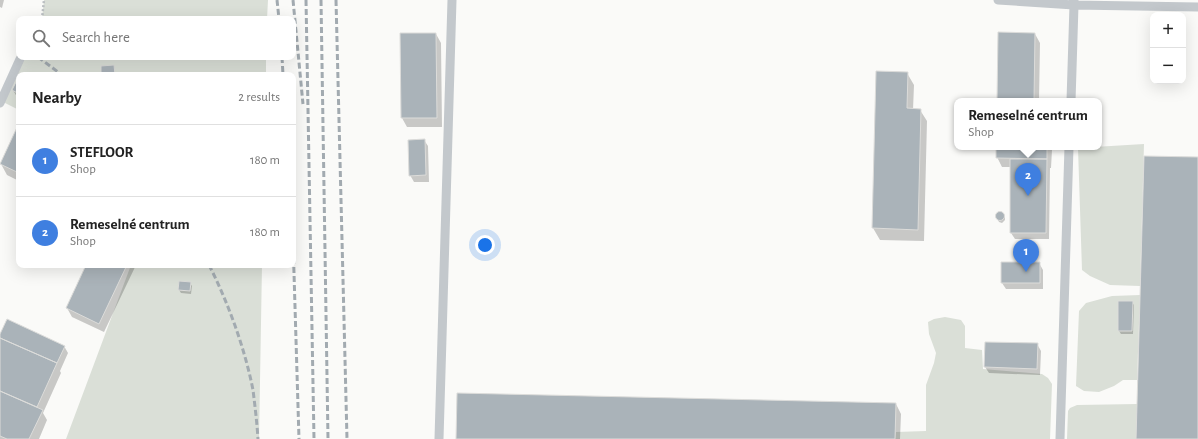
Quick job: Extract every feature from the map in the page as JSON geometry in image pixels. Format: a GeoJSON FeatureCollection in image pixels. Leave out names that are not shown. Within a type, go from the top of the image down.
{"type":"FeatureCollection","features":[{"type":"Feature","properties":{"kind":"lane"},"geometry":{"type":"LineString","coordinates":[[439,439],[452,0]]}},
{"type":"Feature","properties":{"kind":"lane"},"geometry":{"type":"LineString","coordinates":[[998,0],[1198,7]]}},
{"type":"Feature","properties":{"kind":"lane"},"geometry":{"type":"LineString","coordinates":[[1071,98],[1074,3]]}},
{"type":"Feature","properties":{"kind":"lane"},"geometry":{"type":"LineString","coordinates":[[0,103],[20,60]]}},
{"type":"Feature","properties":{"kind":"lane"},"geometry":{"type":"LineString","coordinates":[[1060,439],[1069,150]]}},
{"type":"Feature","properties":{"kind":"path"},"geometry":{"type":"LineString","coordinates":[[42,16],[44,0]]}},
{"type":"Feature","properties":{"kind":"shaded area"},"geometry":{"type":"Polygon","coordinates":[[[44,0],[268,0],[267,16],[42,16],[44,0]]]}},
{"type":"Feature","properties":{"kind":"shaded area"},"geometry":{"type":"Polygon","coordinates":[[[22,60],[266,60],[266,72],[16,72],[16,108],[1,101],[22,60]]]}},
{"type":"Feature","properties":{"kind":"shaded area"},"geometry":{"type":"Polygon","coordinates":[[[1144,144],[1140,286],[1110,285],[1090,276],[1082,270],[1078,150],[1102,150],[1102,147],[1144,144]]]}},
{"type":"Feature","properties":{"kind":"shaded area"},"geometry":{"type":"Polygon","coordinates":[[[130,268],[262,268],[259,439],[66,439],[130,268]]]}},
{"type":"Feature","properties":{"kind":"shaded area"},"geometry":{"type":"Polygon","coordinates":[[[1140,295],[1137,380],[1123,380],[1114,386],[1099,392],[1084,391],[1076,386],[1079,311],[1086,303],[1112,296],[1140,295]]]}},
{"type":"Feature","properties":{"kind":"shaded area"},"geometry":{"type":"Polygon","coordinates":[[[945,317],[961,320],[965,326],[965,348],[982,350],[983,369],[1042,374],[1048,378],[1052,384],[1050,439],[895,439],[896,432],[926,431],[926,385],[936,353],[929,334],[928,322],[945,317]]]}},
{"type":"Feature","properties":{"kind":"shaded area"},"geometry":{"type":"Polygon","coordinates":[[[1137,404],[1136,439],[1067,439],[1068,411],[1070,408],[1077,405],[1137,404]]]}},
{"type":"Feature","properties":{"kind":"building"},"geometry":{"type":"Polygon","coordinates":[[[998,32],[1035,33],[1034,98],[997,98],[998,32]]]}},
{"type":"Feature","properties":{"kind":"building"},"geometry":{"type":"Polygon","coordinates":[[[400,33],[436,33],[437,118],[401,118],[400,33]]]}},
{"type":"Feature","properties":{"kind":"building"},"geometry":{"type":"Polygon","coordinates":[[[114,65],[115,72],[101,72],[101,66],[114,65]]]}},
{"type":"Feature","properties":{"kind":"building"},"geometry":{"type":"Polygon","coordinates":[[[876,71],[908,72],[907,108],[921,109],[918,230],[872,228],[876,71]]]}},
{"type":"Feature","properties":{"kind":"building"},"geometry":{"type":"Polygon","coordinates":[[[16,82],[16,92],[12,90],[16,82]]]}},
{"type":"Feature","properties":{"kind":"building"},"geometry":{"type":"Polygon","coordinates":[[[16,129],[16,172],[0,164],[16,129]]]}},
{"type":"Feature","properties":{"kind":"building"},"geometry":{"type":"Polygon","coordinates":[[[425,139],[426,175],[409,176],[408,140],[425,139]]]}},
{"type":"Feature","properties":{"kind":"building"},"geometry":{"type":"Polygon","coordinates":[[[996,150],[1047,150],[1047,159],[996,158],[996,150]]]}},
{"type":"Feature","properties":{"kind":"building"},"geometry":{"type":"Polygon","coordinates":[[[1144,156],[1198,157],[1198,439],[1136,439],[1144,156]]]}},
{"type":"Feature","properties":{"kind":"building"},"geometry":{"type":"Polygon","coordinates":[[[1010,159],[1047,159],[1046,233],[1010,233],[1010,159]]]}},
{"type":"Feature","properties":{"kind":"building"},"geometry":{"type":"Polygon","coordinates":[[[998,212],[1002,212],[1004,216],[1002,220],[998,220],[996,218],[996,214],[998,212]]]}},
{"type":"Feature","properties":{"kind":"building"},"geometry":{"type":"Polygon","coordinates":[[[1001,262],[1040,262],[1040,283],[1001,283],[1001,262]]]}},
{"type":"Feature","properties":{"kind":"building"},"geometry":{"type":"Polygon","coordinates":[[[85,268],[126,268],[99,324],[66,308],[85,268]]]}},
{"type":"Feature","properties":{"kind":"building"},"geometry":{"type":"Polygon","coordinates":[[[179,281],[191,282],[190,291],[178,290],[179,281]]]}},
{"type":"Feature","properties":{"kind":"building"},"geometry":{"type":"Polygon","coordinates":[[[1118,301],[1133,301],[1132,331],[1118,331],[1118,301]]]}},
{"type":"Feature","properties":{"kind":"building"},"geometry":{"type":"Polygon","coordinates":[[[7,319],[65,346],[57,363],[0,338],[0,334],[7,319]]]}},
{"type":"Feature","properties":{"kind":"building"},"geometry":{"type":"Polygon","coordinates":[[[0,338],[57,363],[37,407],[0,391],[0,338]]]}},
{"type":"Feature","properties":{"kind":"building"},"geometry":{"type":"Polygon","coordinates":[[[985,342],[1038,343],[1037,369],[984,367],[985,342]]]}},
{"type":"Feature","properties":{"kind":"building"},"geometry":{"type":"Polygon","coordinates":[[[0,391],[43,410],[29,439],[7,439],[0,436],[0,391]]]}},
{"type":"Feature","properties":{"kind":"building"},"geometry":{"type":"Polygon","coordinates":[[[457,393],[896,403],[895,439],[456,439],[457,393]]]}},
{"type":"Feature","properties":{"kind":"railway"},"geometry":{"type":"LineString","coordinates":[[277,0],[279,16]]}},
{"type":"Feature","properties":{"kind":"railway"},"geometry":{"type":"LineString","coordinates":[[293,0],[295,16]]}},
{"type":"Feature","properties":{"kind":"railway"},"geometry":{"type":"LineString","coordinates":[[306,0],[314,439]]}},
{"type":"Feature","properties":{"kind":"railway"},"geometry":{"type":"LineString","coordinates":[[321,0],[328,439]]}},
{"type":"Feature","properties":{"kind":"railway"},"geometry":{"type":"LineString","coordinates":[[336,0],[347,439]]}},
{"type":"Feature","properties":{"kind":"railway"},"geometry":{"type":"LineString","coordinates":[[296,31],[303,104]]}},
{"type":"Feature","properties":{"kind":"railway"},"geometry":{"type":"LineString","coordinates":[[42,60],[58,72]]}},
{"type":"Feature","properties":{"kind":"railway"},"geometry":{"type":"LineString","coordinates":[[282,60],[283,72]]}},
{"type":"Feature","properties":{"kind":"railway"},"geometry":{"type":"LineString","coordinates":[[210,268],[241,342],[250,374],[258,439]]}},
{"type":"Feature","properties":{"kind":"railway"},"geometry":{"type":"LineString","coordinates":[[294,268],[299,439]]}},
{"type":"Feature","properties":{"kind":"place","name":"Remeselné centrum"},"geometry":{"type":"Point","coordinates":[1028,196]}},
{"type":"Feature","properties":{"kind":"place","name":"STEFLOOR"},"geometry":{"type":"Point","coordinates":[1026,272]}}]}
